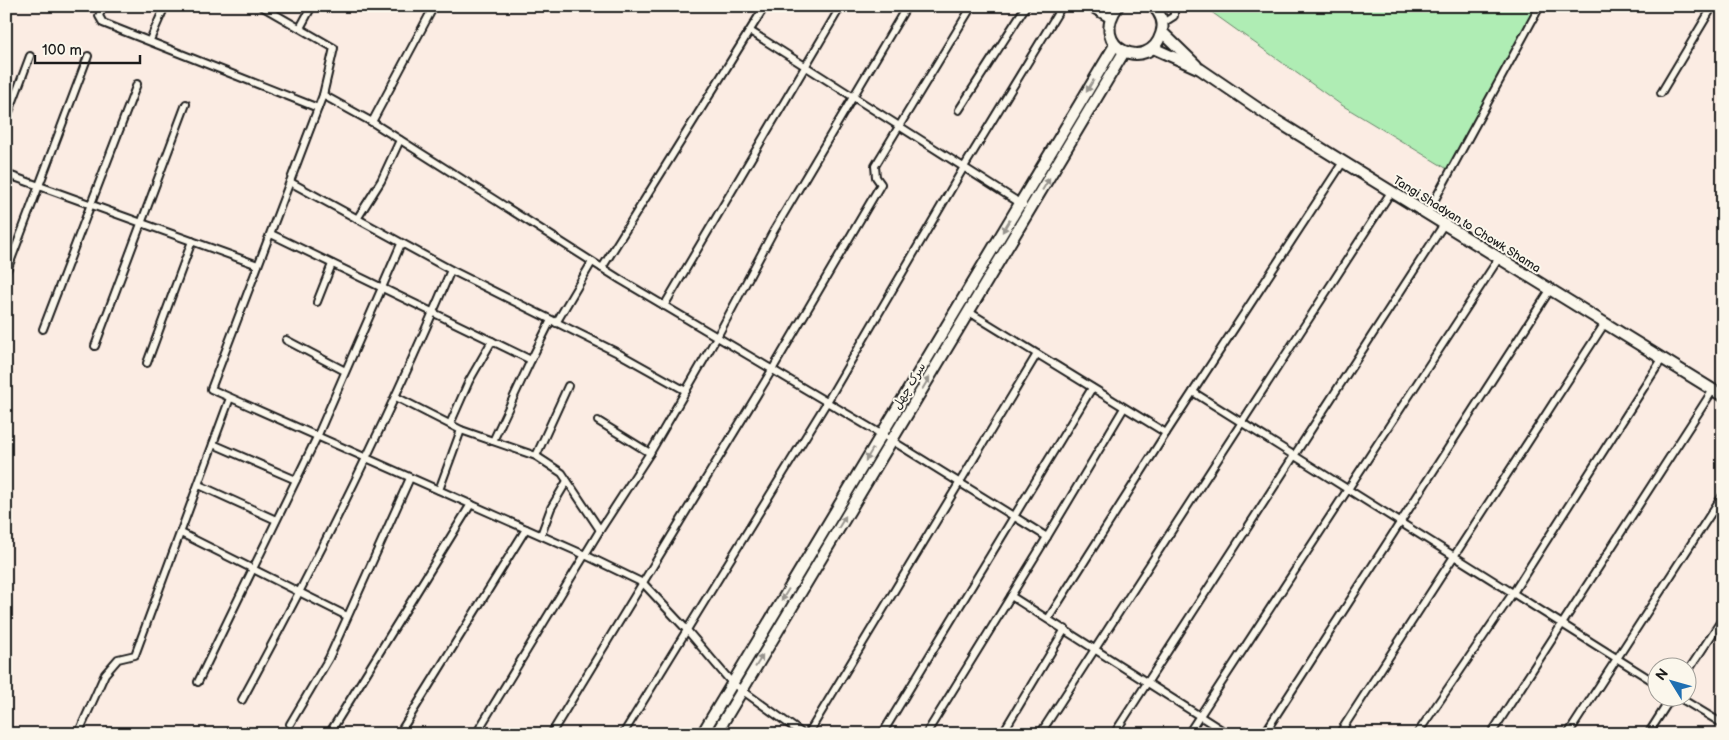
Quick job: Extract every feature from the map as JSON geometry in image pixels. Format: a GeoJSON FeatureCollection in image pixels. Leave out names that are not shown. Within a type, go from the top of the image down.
{"type":"FeatureCollection","features":[{"type":"Feature","properties":{"kind":"main road"},"geometry":{"type":"LineString","coordinates":[[1091,6],[1110,17]]}},
{"type":"Feature","properties":{"kind":"main road"},"geometry":{"type":"LineString","coordinates":[[1118,6],[1110,17],[1108,28],[1115,44],[1124,52],[1139,54],[1153,48],[1162,28]]}},
{"type":"Feature","properties":{"kind":"main road"},"geometry":{"type":"LineString","coordinates":[[1154,7],[1162,28],[1200,69]]}},
{"type":"Feature","properties":{"kind":"main road"},"geometry":{"type":"LineString","coordinates":[[702,734],[1115,44]]}},
{"type":"Feature","properties":{"kind":"main road"},"geometry":{"type":"LineString","coordinates":[[1153,48],[1200,69]]}},
{"type":"Feature","properties":{"kind":"main road","name":"سرک چهل"},"geometry":{"type":"LineString","coordinates":[[716,734],[1124,52]]}},
{"type":"Feature","properties":{"kind":"main road","name":"Tangi Shadyan to Chowk Shama"},"geometry":{"type":"LineString","coordinates":[[1200,69],[1272,118],[1723,396]]}},
{"type":"Feature","properties":{"kind":"street"},"geometry":{"type":"LineString","coordinates":[[103,6],[99,16],[103,23],[318,108]]}},
{"type":"Feature","properties":{"kind":"street"},"geometry":{"type":"LineString","coordinates":[[150,40],[165,6]]}},
{"type":"Feature","properties":{"kind":"street"},"geometry":{"type":"LineString","coordinates":[[261,6],[334,48],[323,95],[272,234],[258,265],[211,387],[213,391],[471,504],[643,583],[686,629],[732,683],[803,734]]}},
{"type":"Feature","properties":{"kind":"street"},"geometry":{"type":"LineString","coordinates":[[300,28],[312,6]]}},
{"type":"Feature","properties":{"kind":"street"},"geometry":{"type":"LineString","coordinates":[[372,122],[434,6]]}},
{"type":"Feature","properties":{"kind":"street"},"geometry":{"type":"LineString","coordinates":[[602,268],[765,6]]}},
{"type":"Feature","properties":{"kind":"street"},"geometry":{"type":"LineString","coordinates":[[664,306],[841,6]]}},
{"type":"Feature","properties":{"kind":"street"},"geometry":{"type":"LineString","coordinates":[[476,734],[600,530],[650,453],[717,337],[773,232],[907,6]]}},
{"type":"Feature","properties":{"kind":"street"},"geometry":{"type":"LineString","coordinates":[[551,734],[772,370],[881,184],[876,177],[875,166],[898,125],[972,6]]}},
{"type":"Feature","properties":{"kind":"street"},"geometry":{"type":"LineString","coordinates":[[959,110],[1026,6]]}},
{"type":"Feature","properties":{"kind":"street"},"geometry":{"type":"LineString","coordinates":[[623,734],[827,402],[964,167],[1062,6]]}},
{"type":"Feature","properties":{"kind":"street"},"geometry":{"type":"LineString","coordinates":[[1162,28],[1174,16],[1174,6]]}},
{"type":"Feature","properties":{"kind":"street"},"geometry":{"type":"LineString","coordinates":[[1427,214],[1453,170],[1540,6]]}},
{"type":"Feature","properties":{"kind":"street"},"geometry":{"type":"LineString","coordinates":[[1661,93],[1713,6]]}},
{"type":"Feature","properties":{"kind":"street"},"geometry":{"type":"LineString","coordinates":[[750,31],[1031,210]]}},
{"type":"Feature","properties":{"kind":"street"},"geometry":{"type":"LineString","coordinates":[[6,120],[30,56]]}},
{"type":"Feature","properties":{"kind":"street"},"geometry":{"type":"LineString","coordinates":[[6,273],[88,56]]}},
{"type":"Feature","properties":{"kind":"street"},"geometry":{"type":"LineString","coordinates":[[43,329],[136,84]]}},
{"type":"Feature","properties":{"kind":"street"},"geometry":{"type":"LineString","coordinates":[[323,95],[372,122],[592,262],[891,440],[1047,537]]}},
{"type":"Feature","properties":{"kind":"street"},"geometry":{"type":"LineString","coordinates":[[95,346],[186,104]]}},
{"type":"Feature","properties":{"kind":"street"},"geometry":{"type":"LineString","coordinates":[[357,219],[381,181],[400,140]]}},
{"type":"Feature","properties":{"kind":"street"},"geometry":{"type":"LineString","coordinates":[[1048,619],[1192,392],[1343,162]]}},
{"type":"Feature","properties":{"kind":"street"},"geometry":{"type":"LineString","coordinates":[[6,174],[258,265]]}},
{"type":"Feature","properties":{"kind":"street"},"geometry":{"type":"LineString","coordinates":[[290,182],[401,244],[618,353],[686,391]]}},
{"type":"Feature","properties":{"kind":"street"},"geometry":{"type":"LineString","coordinates":[[1040,734],[1391,192]]}},
{"type":"Feature","properties":{"kind":"street"},"geometry":{"type":"LineString","coordinates":[[1114,734],[1444,224]]}},
{"type":"Feature","properties":{"kind":"street"},"geometry":{"type":"LineString","coordinates":[[272,234],[381,289],[531,360]]}},
{"type":"Feature","properties":{"kind":"street"},"geometry":{"type":"LineString","coordinates":[[147,363],[192,241]]}},
{"type":"Feature","properties":{"kind":"street"},"geometry":{"type":"LineString","coordinates":[[198,682],[317,436],[401,244]]}},
{"type":"Feature","properties":{"kind":"street"},"geometry":{"type":"LineString","coordinates":[[1188,734],[1346,489],[1499,258]]}},
{"type":"Feature","properties":{"kind":"street"},"geometry":{"type":"LineString","coordinates":[[493,441],[531,360],[592,262]]}},
{"type":"Feature","properties":{"kind":"street"},"geometry":{"type":"LineString","coordinates":[[317,302],[332,264]]}},
{"type":"Feature","properties":{"kind":"street"},"geometry":{"type":"LineString","coordinates":[[242,700],[300,593],[396,397],[451,270]]}},
{"type":"Feature","properties":{"kind":"street"},"geometry":{"type":"LineString","coordinates":[[1264,734],[1550,290]]}},
{"type":"Feature","properties":{"kind":"street"},"geometry":{"type":"LineString","coordinates":[[969,312],[1166,433]]}},
{"type":"Feature","properties":{"kind":"street"},"geometry":{"type":"LineString","coordinates":[[1338,734],[1605,323]]}},
{"type":"Feature","properties":{"kind":"street"},"geometry":{"type":"LineString","coordinates":[[286,340],[346,371]]}},
{"type":"Feature","properties":{"kind":"street"},"geometry":{"type":"LineString","coordinates":[[450,424],[469,382],[492,341]]}},
{"type":"Feature","properties":{"kind":"street"},"geometry":{"type":"LineString","coordinates":[[808,734],[1037,354]]}},
{"type":"Feature","properties":{"kind":"street"},"geometry":{"type":"LineString","coordinates":[[1417,734],[1513,593],[1662,359]]}},
{"type":"Feature","properties":{"kind":"street"},"geometry":{"type":"LineString","coordinates":[[536,456],[568,386]]}},
{"type":"Feature","properties":{"kind":"street"},"geometry":{"type":"LineString","coordinates":[[882,734],[1092,388]]}},
{"type":"Feature","properties":{"kind":"street"},"geometry":{"type":"LineString","coordinates":[[1492,734],[1713,390]]}},
{"type":"Feature","properties":{"kind":"street"},"geometry":{"type":"LineString","coordinates":[[1192,392],[1646,676]]}},
{"type":"Feature","properties":{"kind":"street"},"geometry":{"type":"LineString","coordinates":[[396,397],[461,430],[536,456],[562,473],[600,530]]}},
{"type":"Feature","properties":{"kind":"street"},"geometry":{"type":"LineString","coordinates":[[78,734],[105,674],[118,659],[135,655],[230,398]]}},
{"type":"Feature","properties":{"kind":"street"},"geometry":{"type":"LineString","coordinates":[[926,734],[1124,408]]}},
{"type":"Feature","properties":{"kind":"street"},"geometry":{"type":"LineString","coordinates":[[598,421],[650,453]]}},
{"type":"Feature","properties":{"kind":"street"},"geometry":{"type":"LineString","coordinates":[[439,490],[461,430]]}},
{"type":"Feature","properties":{"kind":"street"},"geometry":{"type":"LineString","coordinates":[[213,444],[296,480]]}},
{"type":"Feature","properties":{"kind":"street"},"geometry":{"type":"LineString","coordinates":[[290,724],[329,658],[410,478]]}},
{"type":"Feature","properties":{"kind":"street"},"geometry":{"type":"LineString","coordinates":[[540,535],[551,508],[567,480]]}},
{"type":"Feature","properties":{"kind":"street"},"geometry":{"type":"LineString","coordinates":[[199,485],[276,520]]}},
{"type":"Feature","properties":{"kind":"street"},"geometry":{"type":"LineString","coordinates":[[1568,734],[1616,657],[1723,495]]}},
{"type":"Feature","properties":{"kind":"street"},"geometry":{"type":"LineString","coordinates":[[329,734],[471,504]]}},
{"type":"Feature","properties":{"kind":"street"},"geometry":{"type":"LineString","coordinates":[[399,734],[526,529]]}},
{"type":"Feature","properties":{"kind":"street"},"geometry":{"type":"LineString","coordinates":[[181,533],[347,616]]}},
{"type":"Feature","properties":{"kind":"street"},"geometry":{"type":"LineString","coordinates":[[1011,596],[1228,734]]}},
{"type":"Feature","properties":{"kind":"street"},"geometry":{"type":"LineString","coordinates":[[1696,659],[1723,618]]}},
{"type":"Feature","properties":{"kind":"street"},"geometry":{"type":"LineString","coordinates":[[1002,734],[1064,629]]}},
{"type":"Feature","properties":{"kind":"street"},"geometry":{"type":"LineString","coordinates":[[1648,734],[1665,708]]}},
{"type":"Feature","properties":{"kind":"street"},"geometry":{"type":"LineString","coordinates":[[1696,708],[1723,724]]}},
{"type":"Feature","properties":{"kind":"green space"},"geometry":{"type":"Polygon","coordinates":[[[1203,6],[1535,6],[1449,170],[1340,104],[1203,6]]]}}]}
